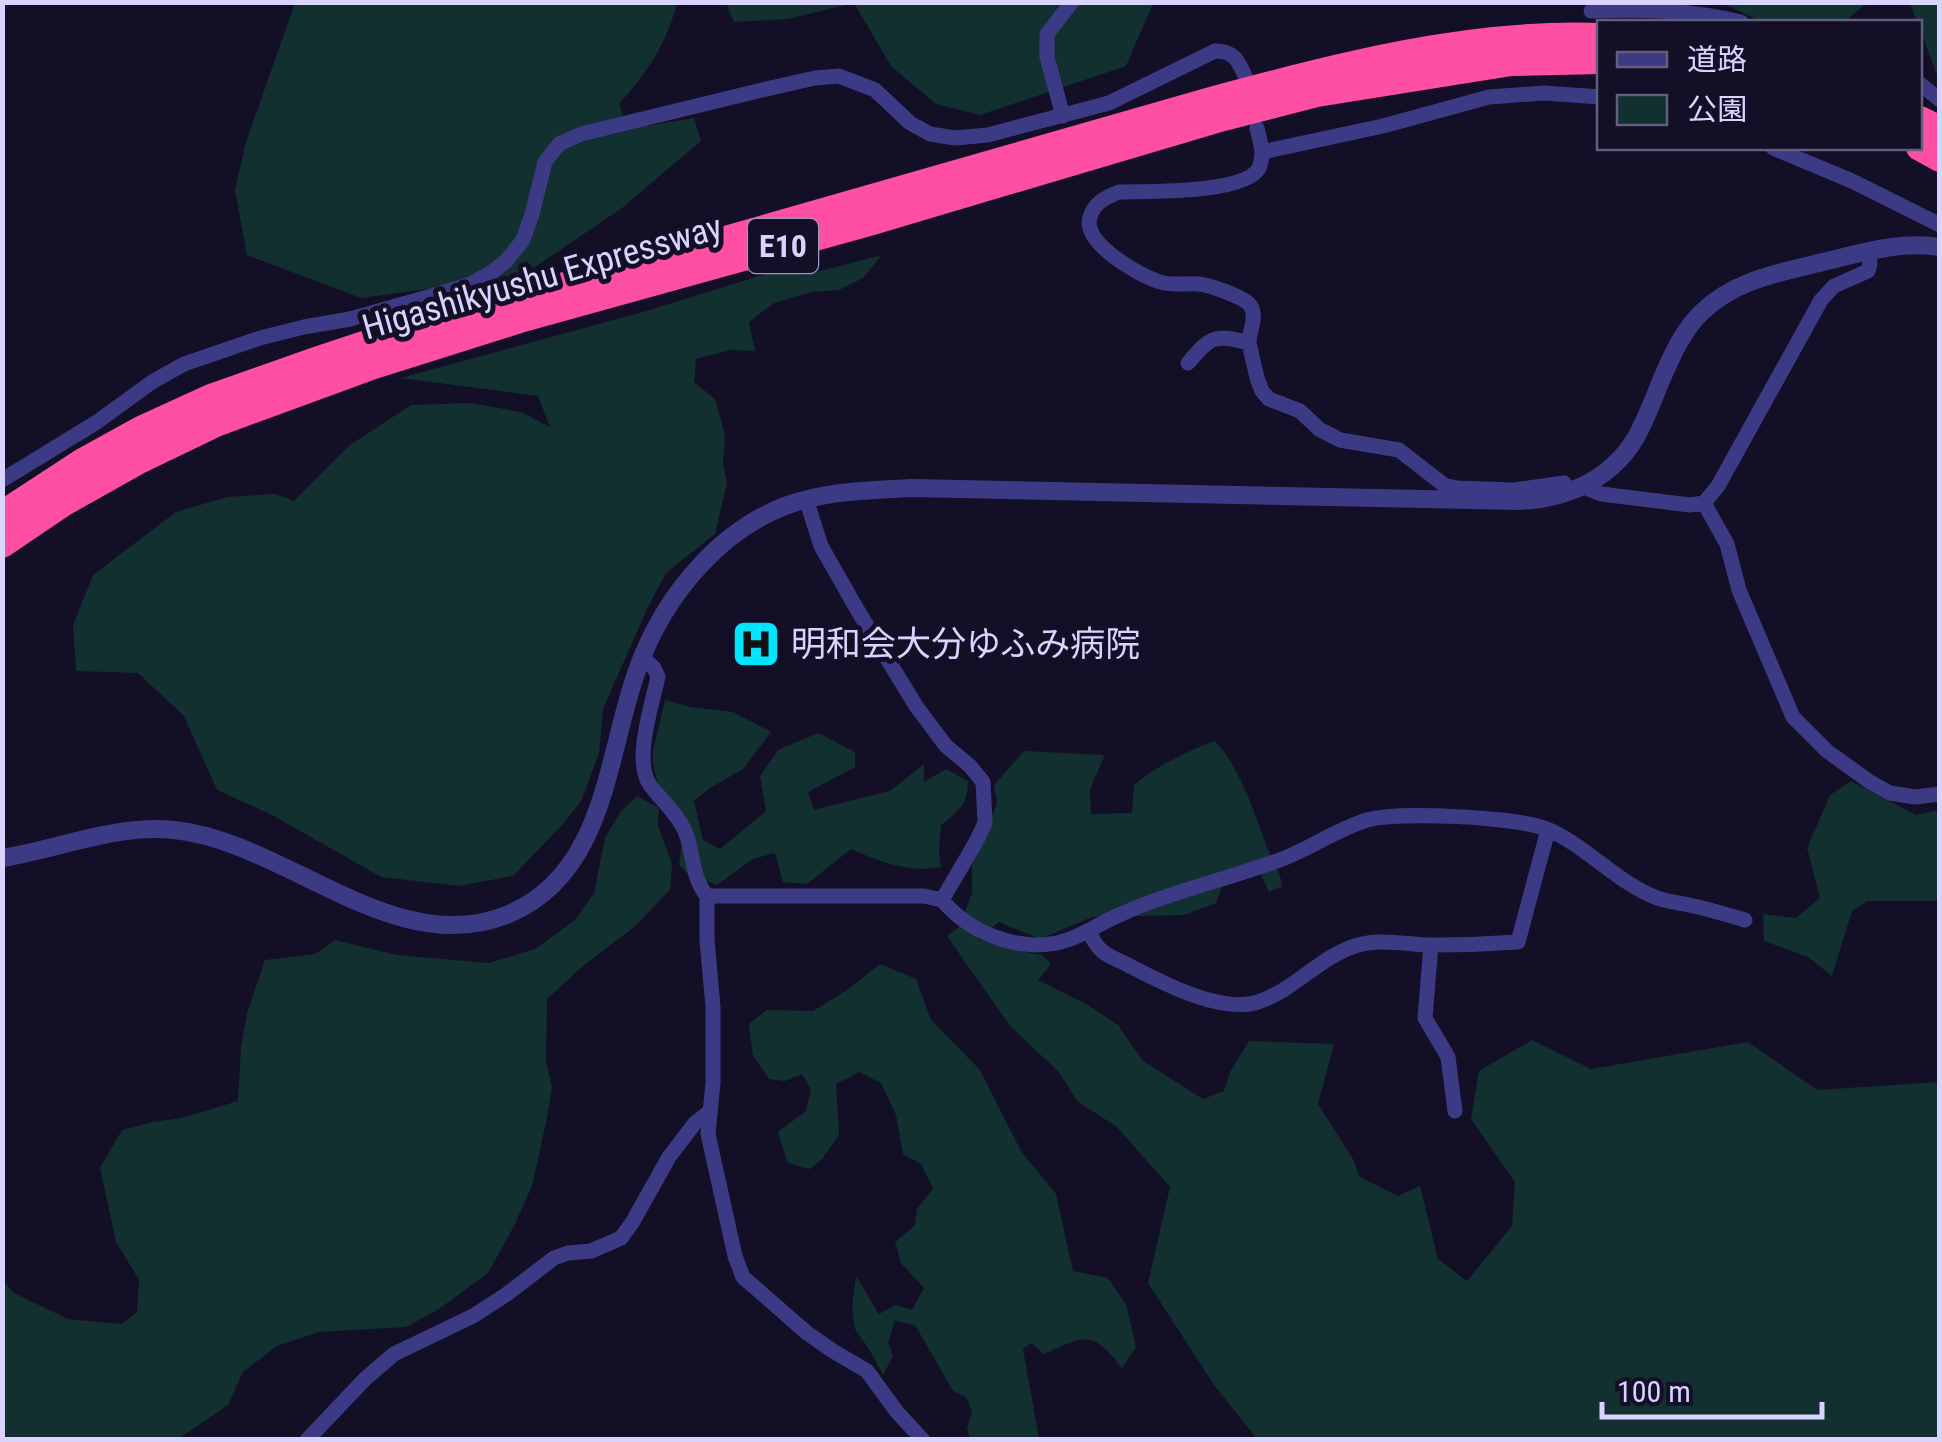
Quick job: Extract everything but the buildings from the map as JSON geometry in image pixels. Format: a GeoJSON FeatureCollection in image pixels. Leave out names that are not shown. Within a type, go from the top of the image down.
{"type":"FeatureCollection","features":[{"type":"Feature","properties":{"kind":"highway","name":"Higashikyushu Expressway"},"geometry":{"type":"LineString","coordinates":[[2,515],[141,430],[211,398],[398,334],[1312,74],[1422,50],[1569,36],[1595,24]]}},
{"type":"Feature","properties":{"kind":"highway","name":"Higashikyushu Expressway"},"geometry":{"type":"LineString","coordinates":[[2,544],[137,460],[218,422],[368,367],[523,318],[1317,93],[1511,62],[1597,60]]}},
{"type":"Feature","properties":{"kind":"street"},"geometry":{"type":"LineString","coordinates":[[1063,116],[1048,57],[1048,34],[1072,2]]}},
{"type":"Feature","properties":{"kind":"street"},"geometry":{"type":"LineString","coordinates":[[1608,20],[1639,10],[1728,20]]}},
{"type":"Feature","properties":{"kind":"street"},"geometry":{"type":"LineString","coordinates":[[2,480],[184,364],[260,338],[350,320],[435,295],[471,284],[492,272],[523,240],[544,162],[559,144],[581,134],[779,86],[839,76],[875,90],[910,123],[930,134],[955,138],[988,135],[1108,102],[1216,51],[1237,58],[1245,76]]}},
{"type":"Feature","properties":{"kind":"street"},"geometry":{"type":"LineString","coordinates":[[1262,152],[1489,98],[1544,92],[1597,97]]}},
{"type":"Feature","properties":{"kind":"street"},"geometry":{"type":"LineString","coordinates":[[1257,128],[1262,152],[1255,174],[1219,187],[1118,192],[1104,198],[1092,210],[1088,224],[1096,242],[1121,262],[1151,278],[1164,283],[1209,286],[1247,302],[1253,320],[1248,343],[1262,391],[1269,399],[1300,411],[1340,440],[1399,450],[1444,485],[1457,488],[1514,490],[1557,482],[1601,494],[1690,504],[1704,502],[1718,486],[1821,300],[1834,286],[1868,271],[1868,252]]}},
{"type":"Feature","properties":{"kind":"street"},"geometry":{"type":"LineString","coordinates":[[1778,150],[1852,181],[1940,225]]}},
{"type":"Feature","properties":{"kind":"street"},"geometry":{"type":"LineString","coordinates":[[2,858],[124,832],[172,830],[218,838],[367,906],[420,922],[448,926],[506,915],[549,890],[584,844],[642,657],[675,597],[730,537],[770,512],[806,499],[912,488],[1519,501],[1551,498],[1604,472],[1629,448],[1678,344],[1694,320],[1728,292],[1748,282],[1868,252],[1938,244]]}},
{"type":"Feature","properties":{"kind":"street"},"geometry":{"type":"LineString","coordinates":[[1188,364],[1208,340],[1218,336],[1248,343]]}},
{"type":"Feature","properties":{"kind":"street"},"geometry":{"type":"LineString","coordinates":[[806,499],[821,546],[916,706],[946,746],[983,782],[984,824],[942,900]]}},
{"type":"Feature","properties":{"kind":"street"},"geometry":{"type":"LineString","coordinates":[[1704,502],[1726,544],[1740,590],[1794,718],[1827,751],[1890,793],[1915,797],[1940,794]]}},
{"type":"Feature","properties":{"kind":"street"},"geometry":{"type":"LineString","coordinates":[[642,657],[658,677],[643,750],[647,782],[683,828],[697,884],[706,896],[713,1006],[708,1134],[735,1256],[743,1277],[807,1333],[867,1371],[924,1440]]}},
{"type":"Feature","properties":{"kind":"street"},"geometry":{"type":"LineString","coordinates":[[706,896],[924,896],[942,900],[964,923],[983,933],[1010,942],[1057,943],[1186,888],[1277,861],[1342,830],[1388,816],[1523,823],[1548,830],[1616,876],[1658,898],[1745,920]]}},
{"type":"Feature","properties":{"kind":"street"},"geometry":{"type":"LineString","coordinates":[[1089,932],[1097,947],[1109,956],[1152,978],[1204,998],[1253,1004],[1358,944],[1518,942],[1548,830]]}},
{"type":"Feature","properties":{"kind":"street"},"geometry":{"type":"LineString","coordinates":[[1430,945],[1425,1018],[1448,1057],[1454,1111]]}},
{"type":"Feature","properties":{"kind":"street"},"geometry":{"type":"LineString","coordinates":[[307,1440],[394,1354],[473,1316],[554,1258],[591,1251],[620,1238],[632,1224],[669,1156],[708,1113]]}},
{"type":"Feature","properties":{"kind":"green space"},"geometry":{"type":"Polygon","coordinates":[[[1151,2],[1126,66],[980,115],[936,104],[891,66],[854,3],[788,19],[734,22],[726,3],[1151,2]]]}},
{"type":"Feature","properties":{"kind":"green space"},"geometry":{"type":"Polygon","coordinates":[[[1726,2],[1867,3],[1846,20],[1758,20],[1726,2]]]}},
{"type":"Feature","properties":{"kind":"green space"},"geometry":{"type":"Polygon","coordinates":[[[295,3],[677,3],[655,57],[619,104],[628,129],[694,118],[701,141],[622,208],[522,276],[361,298],[247,255],[235,190],[246,142],[295,3]]]}},
{"type":"Feature","properties":{"kind":"green space"},"geometry":{"type":"Polygon","coordinates":[[[1910,3],[1939,3],[1939,81],[1922,34],[1922,20],[1916,20],[1910,3]]]}},
{"type":"Feature","properties":{"kind":"green space"},"geometry":{"type":"Polygon","coordinates":[[[882,255],[863,278],[839,290],[812,292],[774,303],[749,322],[755,351],[729,350],[696,359],[694,382],[715,399],[725,435],[723,464],[727,483],[715,534],[666,573],[603,709],[599,754],[581,801],[513,876],[459,886],[381,877],[272,815],[217,790],[184,716],[138,673],[76,671],[73,625],[93,575],[176,512],[227,497],[275,494],[294,501],[350,445],[411,405],[471,403],[521,412],[550,427],[538,396],[401,378],[643,312],[785,268],[805,275],[882,255]]]}},
{"type":"Feature","properties":{"kind":"green space"},"geometry":{"type":"Polygon","coordinates":[[[665,700],[733,712],[771,732],[743,769],[694,801],[703,840],[720,849],[766,811],[760,776],[778,750],[818,733],[855,752],[855,767],[808,792],[814,810],[890,791],[924,764],[924,782],[946,769],[968,781],[961,806],[941,825],[941,867],[906,867],[851,849],[807,884],[783,882],[775,853],[753,859],[717,885],[687,873],[679,865],[683,835],[653,765],[665,700]]]}},
{"type":"Feature","properties":{"kind":"green space"},"geometry":{"type":"Polygon","coordinates":[[[1215,741],[1246,792],[1282,887],[1269,892],[1260,872],[1222,887],[1216,903],[1184,915],[1092,917],[1040,939],[999,922],[978,939],[1042,955],[1051,964],[1038,980],[1118,1025],[1143,1061],[1203,1099],[1224,1091],[1230,1072],[1249,1041],[1334,1044],[1318,1104],[1360,1177],[1398,1196],[1420,1186],[1438,1259],[1467,1281],[1512,1226],[1515,1182],[1471,1119],[1479,1071],[1532,1040],[1591,1069],[1748,1042],[1817,1090],[1939,1082],[1939,1439],[1257,1439],[1214,1385],[1148,1283],[1170,1187],[1117,1127],[1077,1101],[1059,1072],[1010,1026],[947,936],[959,927],[972,893],[972,862],[997,804],[994,785],[1024,751],[1105,755],[1090,789],[1091,814],[1132,813],[1134,785],[1173,760],[1215,741]]]}},
{"type":"Feature","properties":{"kind":"green space"},"geometry":{"type":"Polygon","coordinates":[[[1851,781],[1916,815],[1939,810],[1939,901],[1867,901],[1852,911],[1832,976],[1808,957],[1764,941],[1763,914],[1796,918],[1820,898],[1807,848],[1830,795],[1851,781]]]}},
{"type":"Feature","properties":{"kind":"green space"},"geometry":{"type":"Polygon","coordinates":[[[637,796],[659,808],[658,826],[672,864],[670,890],[634,927],[547,999],[546,1061],[552,1087],[547,1118],[532,1186],[488,1273],[439,1309],[406,1327],[319,1332],[277,1346],[243,1372],[228,1405],[178,1439],[3,1439],[3,1281],[14,1293],[68,1319],[121,1324],[137,1312],[139,1280],[116,1242],[100,1168],[122,1130],[238,1101],[247,1013],[265,960],[315,954],[335,940],[397,955],[489,963],[535,949],[575,920],[594,893],[605,838],[621,811],[637,796]]]}},
{"type":"Feature","properties":{"kind":"green space"},"geometry":{"type":"Polygon","coordinates":[[[880,964],[916,979],[931,1020],[980,1070],[1021,1151],[1056,1194],[1073,1271],[1108,1278],[1126,1304],[1136,1347],[1122,1368],[1103,1347],[1087,1340],[1044,1354],[1031,1343],[1023,1349],[1039,1439],[970,1439],[967,1428],[972,1412],[966,1397],[953,1391],[915,1325],[895,1321],[888,1342],[893,1356],[883,1375],[855,1329],[852,1306],[856,1276],[879,1314],[895,1305],[912,1310],[924,1288],[901,1263],[895,1242],[915,1225],[917,1209],[933,1188],[921,1164],[903,1154],[896,1115],[881,1083],[859,1072],[836,1084],[839,1135],[810,1169],[788,1163],[778,1132],[806,1111],[811,1090],[802,1074],[785,1081],[769,1079],[753,1056],[749,1024],[767,1010],[813,1011],[880,964]]]}},
{"type":"Feature","properties":{"kind":"place","name":"明和会大分ゆふみ病院"},"geometry":{"type":"Point","coordinates":[756,644]}}]}
